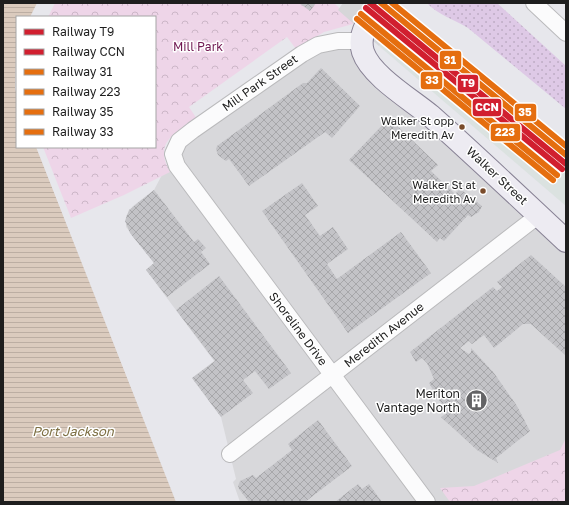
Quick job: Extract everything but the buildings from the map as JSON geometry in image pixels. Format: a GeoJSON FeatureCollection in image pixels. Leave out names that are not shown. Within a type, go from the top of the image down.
{"type":"FeatureCollection","features":[{"type":"Feature","properties":{"kind":"street"},"geometry":{"type":"LineString","coordinates":[[362,41],[369,20],[382,3]]}},
{"type":"Feature","properties":{"kind":"street"},"geometry":{"type":"LineString","coordinates":[[534,3],[566,33]]}},
{"type":"Feature","properties":{"kind":"street","name":"Mill Park Street"},"geometry":{"type":"LineString","coordinates":[[173,154],[179,141],[193,130],[302,54],[326,42],[362,41]]}},
{"type":"Feature","properties":{"kind":"street","name":"Walker Street"},"geometry":{"type":"LineString","coordinates":[[362,41],[363,51],[368,61],[380,75],[430,116],[566,240]]}},
{"type":"Feature","properties":{"kind":"street","name":"Shoreline Drive"},"geometry":{"type":"LineString","coordinates":[[173,154],[181,172],[427,502]]}},
{"type":"Feature","properties":{"kind":"street","name":"Meredith Avenue"},"geometry":{"type":"LineString","coordinates":[[230,454],[539,215]]}},
{"type":"Feature","properties":{"kind":"shaded area"},"geometry":{"type":"Polygon","coordinates":[[[343,3],[399,3],[409,12],[379,46],[338,10],[343,3]]]}},
{"type":"Feature","properties":{"kind":"shaded area"},"geometry":{"type":"Polygon","coordinates":[[[427,3],[497,3],[566,66],[566,109],[468,28],[441,14],[427,3]]]}},
{"type":"Feature","properties":{"kind":"shaded area"},"geometry":{"type":"Polygon","coordinates":[[[409,12],[566,141],[566,206],[379,46],[409,12]]]}},
{"type":"Feature","properties":{"kind":"shaded area"},"geometry":{"type":"Polygon","coordinates":[[[326,42],[363,51],[566,241],[566,502],[240,502],[233,482],[236,479],[221,417],[192,378],[214,361],[146,270],[154,263],[126,227],[126,216],[133,206],[154,190],[173,154],[326,42]]]}},
{"type":"Feature","properties":{"kind":"green space","name":"Mill Park"},"geometry":{"type":"Polygon","coordinates":[[[55,3],[334,3],[354,22],[353,24],[324,32],[296,49],[287,37],[189,107],[197,119],[174,134],[165,146],[165,162],[170,172],[124,195],[71,218],[43,148],[156,148],[156,16],[48,16],[55,3]]]}},
{"type":"Feature","properties":{"kind":"green space"},"geometry":{"type":"Polygon","coordinates":[[[566,438],[566,502],[450,502],[440,488],[474,486],[560,450],[566,438]]]}},
{"type":"Feature","properties":{"kind":"water","name":"Port Jackson"},"geometry":{"type":"Polygon","coordinates":[[[3,3],[37,3],[30,16],[16,16],[16,148],[36,148],[176,502],[3,502],[3,3]]]}},
{"type":"Feature","properties":{"kind":"rail line","name":"T9"},"geometry":{"type":"LineString","coordinates":[[370,3],[566,164]]}},
{"type":"Feature","properties":{"kind":"rail line","name":"31"},"geometry":{"type":"LineString","coordinates":[[381,3],[566,155]]}},
{"type":"Feature","properties":{"kind":"rail line","name":"35"},"geometry":{"type":"LineString","coordinates":[[392,3],[566,146]]}},
{"type":"Feature","properties":{"kind":"rail line","name":"CCN"},"geometry":{"type":"LineString","coordinates":[[366,8],[562,169]]}},
{"type":"Feature","properties":{"kind":"rail line","name":"223"},"geometry":{"type":"LineString","coordinates":[[361,14],[557,175]]}},
{"type":"Feature","properties":{"kind":"rail line","name":"33"},"geometry":{"type":"LineString","coordinates":[[357,19],[553,180]]}},
{"type":"Feature","properties":{"kind":"place","name":"Walker St opp Meredith Av"},"geometry":{"type":"Point","coordinates":[462,127]}},
{"type":"Feature","properties":{"kind":"place","name":"Walker St at Meredith Av"},"geometry":{"type":"Point","coordinates":[483,191]}},
{"type":"Feature","properties":{"kind":"place","name":"Meriton Vantage North"},"geometry":{"type":"Point","coordinates":[476,401]}}]}
